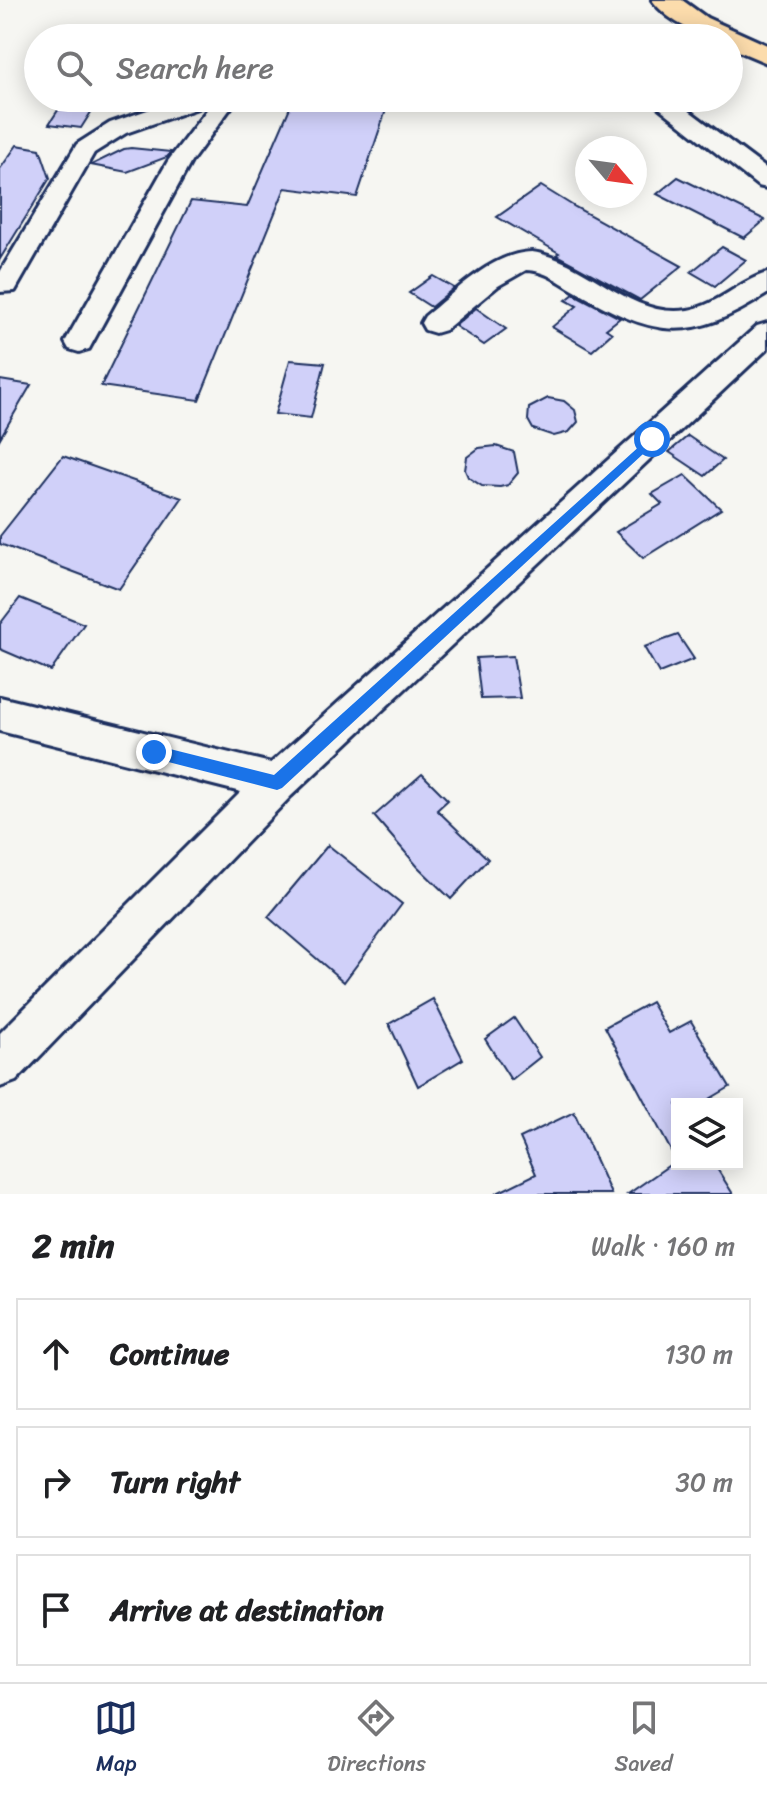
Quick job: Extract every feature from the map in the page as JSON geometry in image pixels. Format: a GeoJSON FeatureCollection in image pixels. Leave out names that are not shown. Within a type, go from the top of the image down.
{"type":"FeatureCollection","features":[{"type":"Feature","properties":{"kind":"main road"},"geometry":{"type":"LineString","coordinates":[[637,0],[672,24]]}},
{"type":"Feature","properties":{"kind":"main road"},"geometry":{"type":"LineString","coordinates":[[665,0],[699,24]]}},
{"type":"Feature","properties":{"kind":"main road"},"geometry":{"type":"LineString","coordinates":[[743,49],[767,55]]}},
{"type":"Feature","properties":{"kind":"main road"},"geometry":{"type":"LineString","coordinates":[[743,55],[767,73]]}},
{"type":"Feature","properties":{"kind":"street"},"geometry":{"type":"LineString","coordinates":[[6,285],[85,149],[118,128],[164,112]]}},
{"type":"Feature","properties":{"kind":"street"},"geometry":{"type":"LineString","coordinates":[[79,342],[180,161],[217,112]]}},
{"type":"Feature","properties":{"kind":"street"},"geometry":{"type":"LineString","coordinates":[[676,112],[767,181]]}},
{"type":"Feature","properties":{"kind":"street"},"geometry":{"type":"LineString","coordinates":[[435,323],[516,263],[533,260],[553,266],[639,316],[668,322],[712,314],[736,304],[767,282]]}},
{"type":"Feature","properties":{"kind":"street"},"geometry":{"type":"LineString","coordinates":[[0,1065],[277,783],[767,333]]}},
{"type":"Feature","properties":{"kind":"street"},"geometry":{"type":"LineString","coordinates":[[0,714],[277,783]]}},
{"type":"Feature","properties":{"kind":"building"},"geometry":{"type":"Polygon","coordinates":[[[57,112],[91,112],[81,128],[49,124],[57,112]]]}},
{"type":"Feature","properties":{"kind":"building"},"geometry":{"type":"Polygon","coordinates":[[[288,112],[385,112],[357,197],[285,188],[199,400],[101,386],[191,201],[247,207],[288,112]]]}},
{"type":"Feature","properties":{"kind":"building"},"geometry":{"type":"Polygon","coordinates":[[[17,145],[40,149],[50,178],[0,259],[0,169],[17,145]]]}},
{"type":"Feature","properties":{"kind":"building"},"geometry":{"type":"Polygon","coordinates":[[[124,149],[171,152],[167,157],[127,172],[91,165],[124,149]]]}},
{"type":"Feature","properties":{"kind":"building"},"geometry":{"type":"Polygon","coordinates":[[[678,177],[765,220],[744,238],[657,194],[678,177]]]}},
{"type":"Feature","properties":{"kind":"building"},"geometry":{"type":"Polygon","coordinates":[[[541,186],[682,266],[640,300],[556,255],[559,253],[497,217],[541,186]]]}},
{"type":"Feature","properties":{"kind":"building"},"geometry":{"type":"Polygon","coordinates":[[[722,247],[746,260],[715,286],[691,272],[722,247]]]}},
{"type":"Feature","properties":{"kind":"building"},"geometry":{"type":"Polygon","coordinates":[[[433,276],[454,288],[431,307],[409,293],[433,276]]]}},
{"type":"Feature","properties":{"kind":"building"},"geometry":{"type":"Polygon","coordinates":[[[574,294],[620,318],[606,329],[612,333],[592,351],[552,327],[577,306],[566,300],[574,294]]]}},
{"type":"Feature","properties":{"kind":"building"},"geometry":{"type":"Polygon","coordinates":[[[476,308],[506,329],[484,345],[455,326],[476,308]]]}},
{"type":"Feature","properties":{"kind":"building"},"geometry":{"type":"Polygon","coordinates":[[[290,360],[325,363],[311,418],[275,414],[290,360]]]}},
{"type":"Feature","properties":{"kind":"building"},"geometry":{"type":"Polygon","coordinates":[[[0,380],[31,385],[0,438],[0,380]]]}},
{"type":"Feature","properties":{"kind":"building"},"geometry":{"type":"Polygon","coordinates":[[[548,398],[564,401],[575,410],[578,422],[569,432],[554,436],[533,429],[528,420],[529,408],[548,398]]]}},
{"type":"Feature","properties":{"kind":"building"},"geometry":{"type":"Polygon","coordinates":[[[688,436],[723,460],[705,476],[669,452],[688,436]]]}},
{"type":"Feature","properties":{"kind":"building"},"geometry":{"type":"Polygon","coordinates":[[[496,446],[514,452],[518,473],[508,485],[482,486],[468,477],[465,470],[467,457],[479,448],[496,446]]]}},
{"type":"Feature","properties":{"kind":"building"},"geometry":{"type":"Polygon","coordinates":[[[63,456],[182,498],[119,589],[0,544],[0,536],[63,456]]]}},
{"type":"Feature","properties":{"kind":"building"},"geometry":{"type":"Polygon","coordinates":[[[685,475],[721,509],[643,558],[616,532],[662,504],[652,494],[685,475]]]}},
{"type":"Feature","properties":{"kind":"building"},"geometry":{"type":"Polygon","coordinates":[[[20,598],[84,624],[51,671],[0,649],[0,624],[20,598]]]}},
{"type":"Feature","properties":{"kind":"building"},"geometry":{"type":"Polygon","coordinates":[[[678,635],[694,659],[659,673],[644,647],[678,635]]]}},
{"type":"Feature","properties":{"kind":"building"},"geometry":{"type":"Polygon","coordinates":[[[513,656],[520,698],[481,699],[476,658],[513,656]]]}},
{"type":"Feature","properties":{"kind":"building"},"geometry":{"type":"Polygon","coordinates":[[[422,774],[448,800],[437,810],[488,859],[451,899],[418,867],[374,816],[422,774]]]}},
{"type":"Feature","properties":{"kind":"building"},"geometry":{"type":"Polygon","coordinates":[[[328,845],[402,904],[344,982],[268,917],[328,845]]]}},
{"type":"Feature","properties":{"kind":"building"},"geometry":{"type":"Polygon","coordinates":[[[433,999],[463,1059],[418,1086],[389,1024],[433,999]]]}},
{"type":"Feature","properties":{"kind":"building"},"geometry":{"type":"Polygon","coordinates":[[[651,1002],[669,1033],[691,1021],[730,1087],[711,1098],[671,1098],[671,1151],[605,1027],[651,1002]]]}},
{"type":"Feature","properties":{"kind":"building"},"geometry":{"type":"Polygon","coordinates":[[[514,1018],[540,1057],[511,1080],[485,1039],[514,1018]]]}},
{"type":"Feature","properties":{"kind":"building"},"geometry":{"type":"Polygon","coordinates":[[[574,1112],[611,1194],[495,1194],[536,1174],[520,1138],[574,1112]]]}},
{"type":"Feature","properties":{"kind":"building"},"geometry":{"type":"Polygon","coordinates":[[[671,1164],[671,1170],[718,1170],[733,1194],[628,1194],[671,1164]]]}},
{"type":"Feature","properties":{"kind":"route"},"geometry":{"type":"LineString","coordinates":[[154,752],[277,783],[652,439]]}}]}
